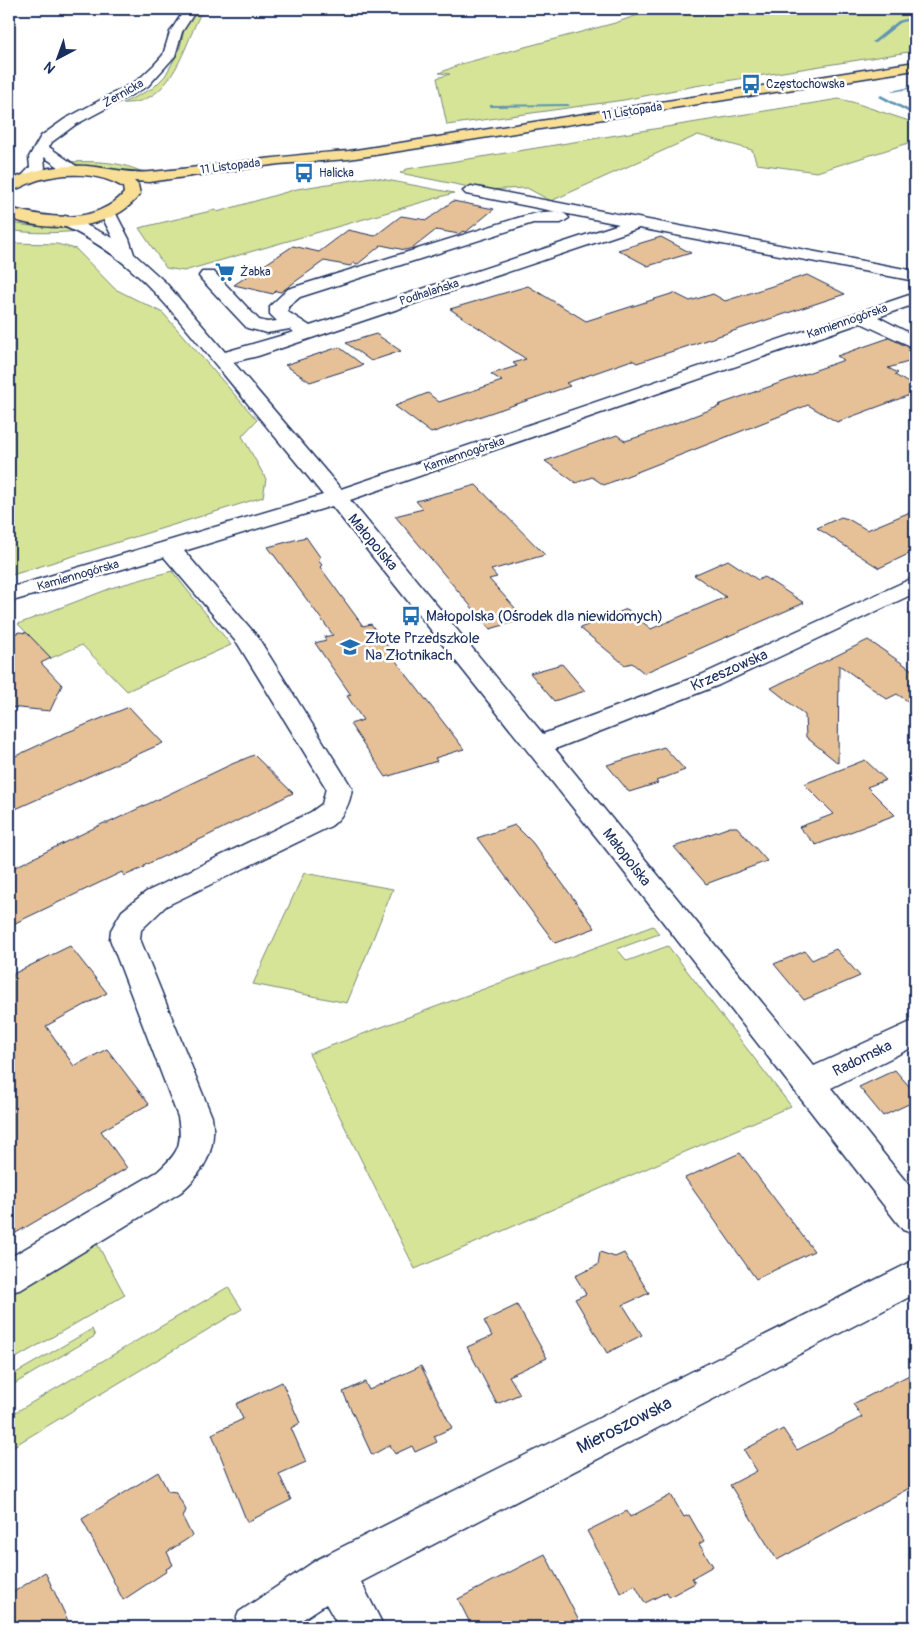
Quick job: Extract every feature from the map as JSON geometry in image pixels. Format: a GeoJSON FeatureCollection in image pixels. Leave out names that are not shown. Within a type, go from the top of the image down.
{"type":"FeatureCollection","features":[{"type":"Feature","properties":{"kind":"main road","name":"11 Listopada"},"geometry":{"type":"LineString","coordinates":[[132,194],[173,185],[288,168],[349,155],[915,66]]}},
{"type":"Feature","properties":{"kind":"main road","name":"11 Listopada"},"geometry":{"type":"LineString","coordinates":[[9,188],[28,178],[74,171],[149,177],[278,160],[349,155]]}},
{"type":"Feature","properties":{"kind":"main road"},"geometry":{"type":"LineString","coordinates":[[9,214],[34,220],[65,221],[108,213],[120,207],[132,194],[130,185],[111,175]]}},
{"type":"Feature","properties":{"kind":"street","name":"Żernicka"},"geometry":{"type":"LineString","coordinates":[[41,148],[43,142],[51,135],[131,90],[150,77],[169,56],[176,32],[191,9]]}},
{"type":"Feature","properties":{"kind":"street"},"geometry":{"type":"LineString","coordinates":[[28,178],[38,168],[36,157],[41,148],[74,171]]}},
{"type":"Feature","properties":{"kind":"street"},"geometry":{"type":"LineString","coordinates":[[471,191],[915,276]]}},
{"type":"Feature","properties":{"kind":"street"},"geometry":{"type":"LineString","coordinates":[[108,213],[121,238],[126,254]]}},
{"type":"Feature","properties":{"kind":"street"},"geometry":{"type":"LineString","coordinates":[[301,328],[282,318],[278,310],[284,300],[294,293],[527,220],[539,217],[560,218],[590,224],[609,232]]}},
{"type":"Feature","properties":{"kind":"street"},"geometry":{"type":"LineString","coordinates":[[65,221],[87,229],[126,254],[178,308],[281,428],[336,497]]}},
{"type":"Feature","properties":{"kind":"street","name":"Podhalańska"},"geometry":{"type":"LineString","coordinates":[[221,359],[301,328],[636,223]]}},
{"type":"Feature","properties":{"kind":"street"},"geometry":{"type":"LineString","coordinates":[[208,276],[254,324],[268,328],[301,328]]}},
{"type":"Feature","properties":{"kind":"street","name":"Kamiennogórska"},"geometry":{"type":"LineString","coordinates":[[9,595],[336,497],[915,298]]}},
{"type":"Feature","properties":{"kind":"street"},"geometry":{"type":"LineString","coordinates":[[862,316],[915,343]]}},
{"type":"Feature","properties":{"kind":"street","name":"Małopolska"},"geometry":{"type":"LineString","coordinates":[[336,497],[539,746],[915,1220]]}},
{"type":"Feature","properties":{"kind":"street"},"geometry":{"type":"LineString","coordinates":[[9,1277],[169,1182],[186,1167],[196,1151],[198,1133],[195,1117],[124,939],[132,919],[156,900],[320,819],[332,812],[337,801],[339,788],[248,641],[169,548]]}},
{"type":"Feature","properties":{"kind":"street","name":"Krzeszowska"},"geometry":{"type":"LineString","coordinates":[[539,746],[710,680],[915,584]]}},
{"type":"Feature","properties":{"kind":"street","name":"Radomska"},"geometry":{"type":"LineString","coordinates":[[808,1084],[915,1032]]}},
{"type":"Feature","properties":{"kind":"street","name":"Mieroszowska"},"geometry":{"type":"LineString","coordinates":[[254,1627],[333,1574],[915,1276]]}},
{"type":"Feature","properties":{"kind":"street"},"geometry":{"type":"LineString","coordinates":[[333,1574],[362,1627]]}},
{"type":"Feature","properties":{"kind":"green space"},"geometry":{"type":"Polygon","coordinates":[[[198,9],[203,9],[175,70],[166,83],[154,94],[140,101],[123,103],[153,88],[165,76],[179,51],[184,30],[198,9]]]}},
{"type":"Feature","properties":{"kind":"green space"},"geometry":{"type":"Polygon","coordinates":[[[915,9],[915,51],[695,86],[624,100],[447,125],[437,78],[450,74],[439,73],[461,64],[615,23],[652,10],[915,9]]]}},
{"type":"Feature","properties":{"kind":"green space"},"geometry":{"type":"Polygon","coordinates":[[[839,99],[915,123],[915,141],[817,172],[757,164],[752,150],[698,135],[551,201],[527,188],[484,190],[400,173],[407,169],[839,99]]]}},
{"type":"Feature","properties":{"kind":"green space"},"geometry":{"type":"Polygon","coordinates":[[[68,162],[118,164],[146,174],[79,165],[68,162]]]}},
{"type":"Feature","properties":{"kind":"green space"},"geometry":{"type":"Polygon","coordinates":[[[371,177],[454,193],[184,271],[166,268],[139,228],[215,210],[217,212],[297,189],[371,177]]]}},
{"type":"Feature","properties":{"kind":"green space"},"geometry":{"type":"Polygon","coordinates":[[[9,222],[80,231],[44,233],[9,230],[9,222]]]}},
{"type":"Feature","properties":{"kind":"green space"},"geometry":{"type":"Polygon","coordinates":[[[9,243],[57,244],[76,249],[115,289],[163,313],[257,420],[242,436],[266,479],[263,497],[9,576],[9,243]]]}},
{"type":"Feature","properties":{"kind":"green space"},"geometry":{"type":"Polygon","coordinates":[[[172,571],[231,645],[127,691],[82,645],[51,658],[18,624],[114,587],[172,571]]]}},
{"type":"Feature","properties":{"kind":"green space"},"geometry":{"type":"Polygon","coordinates":[[[304,873],[393,889],[347,1003],[253,984],[304,873]]]}},
{"type":"Feature","properties":{"kind":"green space"},"geometry":{"type":"Polygon","coordinates":[[[653,926],[659,934],[617,949],[627,961],[668,946],[791,1106],[415,1269],[309,1054],[653,926]]]}},
{"type":"Feature","properties":{"kind":"green space"},"geometry":{"type":"Polygon","coordinates":[[[94,1238],[125,1295],[9,1362],[9,1289],[94,1238]]]}},
{"type":"Feature","properties":{"kind":"green space"},"geometry":{"type":"Polygon","coordinates":[[[228,1287],[242,1309],[9,1449],[9,1416],[228,1287]]]}},
{"type":"Feature","properties":{"kind":"green space"},"geometry":{"type":"Polygon","coordinates":[[[92,1329],[95,1336],[9,1387],[9,1377],[92,1329]]]}},
{"type":"Feature","properties":{"kind":"building"},"geometry":{"type":"Polygon","coordinates":[[[453,201],[494,209],[466,232],[463,231],[459,234],[436,230],[413,248],[405,250],[381,245],[358,264],[354,263],[350,266],[324,261],[281,292],[276,291],[273,294],[234,285],[293,246],[319,252],[348,230],[375,236],[401,216],[427,220],[453,201]]]}},
{"type":"Feature","properties":{"kind":"building"},"geometry":{"type":"Polygon","coordinates":[[[661,237],[691,253],[648,266],[618,250],[661,237]]]}},
{"type":"Feature","properties":{"kind":"building"},"geometry":{"type":"Polygon","coordinates":[[[807,275],[845,294],[637,363],[632,360],[566,383],[570,386],[431,433],[395,406],[428,393],[439,402],[502,381],[491,374],[517,366],[513,363],[526,359],[450,309],[528,286],[586,321],[674,293],[690,301],[713,294],[725,301],[807,275]]]}},
{"type":"Feature","properties":{"kind":"building"},"geometry":{"type":"Polygon","coordinates":[[[376,334],[401,351],[371,361],[346,343],[376,334]]]}},
{"type":"Feature","properties":{"kind":"building"},"geometry":{"type":"Polygon","coordinates":[[[889,338],[915,350],[915,360],[888,368],[898,373],[895,375],[915,387],[915,393],[837,422],[808,405],[604,485],[592,477],[576,483],[545,461],[617,435],[625,441],[641,436],[720,406],[718,405],[844,360],[837,356],[889,338]]]}},
{"type":"Feature","properties":{"kind":"building"},"geometry":{"type":"Polygon","coordinates":[[[339,347],[363,365],[310,382],[285,365],[339,347]]]}},
{"type":"Feature","properties":{"kind":"building"},"geometry":{"type":"Polygon","coordinates":[[[476,485],[545,555],[491,570],[497,577],[489,579],[525,619],[490,629],[395,516],[423,509],[416,501],[476,485]]]}},
{"type":"Feature","properties":{"kind":"building"},"geometry":{"type":"Polygon","coordinates":[[[915,510],[915,551],[879,568],[817,528],[841,517],[867,530],[915,510]]]}},
{"type":"Feature","properties":{"kind":"building"},"geometry":{"type":"Polygon","coordinates":[[[306,537],[320,557],[318,560],[322,565],[320,567],[363,626],[371,624],[391,651],[389,652],[464,749],[435,758],[437,761],[386,777],[350,724],[363,720],[347,696],[351,695],[315,643],[326,640],[324,637],[333,635],[268,547],[306,537]]]}},
{"type":"Feature","properties":{"kind":"building"},"geometry":{"type":"Polygon","coordinates":[[[728,560],[758,580],[764,577],[804,603],[644,673],[632,663],[625,665],[580,628],[627,609],[651,629],[726,597],[694,575],[728,560]]]}},
{"type":"Feature","properties":{"kind":"building"},"geometry":{"type":"Polygon","coordinates":[[[19,632],[27,633],[51,658],[41,663],[62,685],[50,711],[9,707],[9,636],[19,632]]]}},
{"type":"Feature","properties":{"kind":"building"},"geometry":{"type":"Polygon","coordinates":[[[868,640],[915,672],[915,706],[897,694],[887,699],[839,665],[838,763],[806,737],[805,715],[771,688],[868,640]]]}},
{"type":"Feature","properties":{"kind":"building"},"geometry":{"type":"Polygon","coordinates":[[[562,664],[585,691],[554,701],[530,673],[562,664]]]}},
{"type":"Feature","properties":{"kind":"building"},"geometry":{"type":"Polygon","coordinates":[[[129,707],[163,743],[9,812],[9,759],[129,707]]]}},
{"type":"Feature","properties":{"kind":"building"},"geometry":{"type":"Polygon","coordinates":[[[664,747],[685,770],[656,781],[658,783],[629,792],[607,765],[664,747]]]}},
{"type":"Feature","properties":{"kind":"building"},"geometry":{"type":"Polygon","coordinates":[[[254,755],[293,793],[145,865],[143,868],[124,876],[122,872],[9,926],[9,870],[104,823],[108,823],[254,755]]]}},
{"type":"Feature","properties":{"kind":"building"},"geometry":{"type":"Polygon","coordinates":[[[865,760],[886,780],[867,787],[895,815],[816,845],[799,827],[834,814],[804,784],[865,760]]]}},
{"type":"Feature","properties":{"kind":"building"},"geometry":{"type":"Polygon","coordinates":[[[515,825],[532,842],[595,928],[555,943],[477,838],[515,825]]]}},
{"type":"Feature","properties":{"kind":"building"},"geometry":{"type":"Polygon","coordinates":[[[730,827],[737,827],[767,861],[706,884],[674,847],[730,827]]]}},
{"type":"Feature","properties":{"kind":"building"},"geometry":{"type":"Polygon","coordinates":[[[70,946],[107,993],[46,1026],[74,1066],[107,1049],[149,1104],[101,1131],[127,1168],[9,1237],[9,976],[70,946]]]}},
{"type":"Feature","properties":{"kind":"building"},"geometry":{"type":"Polygon","coordinates":[[[836,949],[860,976],[804,1000],[774,964],[805,951],[812,960],[836,949]]]}},
{"type":"Feature","properties":{"kind":"building"},"geometry":{"type":"Polygon","coordinates":[[[895,1070],[915,1093],[915,1101],[883,1116],[859,1087],[895,1070]]]}},
{"type":"Feature","properties":{"kind":"building"},"geometry":{"type":"Polygon","coordinates":[[[740,1153],[814,1251],[756,1279],[685,1178],[740,1153]]]}},
{"type":"Feature","properties":{"kind":"building"},"geometry":{"type":"Polygon","coordinates":[[[600,1252],[615,1257],[624,1253],[649,1293],[623,1305],[642,1335],[607,1353],[575,1299],[586,1294],[575,1276],[598,1265],[600,1252]]]}},
{"type":"Feature","properties":{"kind":"building"},"geometry":{"type":"Polygon","coordinates":[[[517,1305],[547,1358],[509,1376],[520,1394],[497,1404],[467,1347],[492,1336],[484,1321],[517,1305]]]}},
{"type":"Feature","properties":{"kind":"building"},"geometry":{"type":"Polygon","coordinates":[[[421,1366],[452,1428],[434,1436],[437,1442],[415,1452],[412,1446],[395,1454],[390,1445],[372,1455],[343,1392],[365,1382],[369,1390],[421,1366]]]}},
{"type":"Feature","properties":{"kind":"building"},"geometry":{"type":"Polygon","coordinates":[[[915,1372],[915,1485],[777,1560],[730,1485],[757,1471],[744,1450],[783,1429],[797,1450],[862,1417],[853,1404],[915,1372]]]}},
{"type":"Feature","properties":{"kind":"building"},"geometry":{"type":"Polygon","coordinates":[[[282,1382],[300,1423],[291,1428],[306,1462],[279,1474],[291,1500],[247,1522],[212,1434],[243,1419],[236,1404],[282,1382]]]}},
{"type":"Feature","properties":{"kind":"building"},"geometry":{"type":"Polygon","coordinates":[[[158,1472],[168,1491],[176,1492],[186,1510],[183,1518],[192,1536],[167,1552],[173,1565],[166,1569],[167,1571],[123,1600],[82,1519],[158,1472]]]}},
{"type":"Feature","properties":{"kind":"building"},"geometry":{"type":"Polygon","coordinates":[[[671,1495],[684,1517],[689,1515],[704,1541],[699,1544],[713,1566],[692,1578],[695,1583],[669,1597],[667,1592],[645,1603],[635,1585],[621,1593],[587,1531],[627,1511],[630,1517],[671,1495]]]}},
{"type":"Feature","properties":{"kind":"building"},"geometry":{"type":"Polygon","coordinates":[[[545,1554],[582,1627],[472,1627],[458,1599],[545,1554]]]}},
{"type":"Feature","properties":{"kind":"building"},"geometry":{"type":"Polygon","coordinates":[[[45,1572],[71,1627],[9,1627],[9,1595],[45,1572]]]}},
{"type":"Feature","properties":{"kind":"waterway"},"geometry":{"type":"LineString","coordinates":[[880,9],[903,14]]}},
{"type":"Feature","properties":{"kind":"waterway"},"geometry":{"type":"LineString","coordinates":[[874,42],[899,22],[915,17]]}},
{"type":"Feature","properties":{"kind":"waterway"},"geometry":{"type":"LineString","coordinates":[[893,91],[915,87]]}},
{"type":"Feature","properties":{"kind":"waterway"},"geometry":{"type":"LineString","coordinates":[[881,96],[915,115]]}},
{"type":"Feature","properties":{"kind":"waterway"},"geometry":{"type":"LineString","coordinates":[[491,106],[568,105]]}},
{"type":"Feature","properties":{"kind":"place","name":"Częstochowska"},"geometry":{"type":"Point","coordinates":[751,84]}},
{"type":"Feature","properties":{"kind":"place","name":"Halicka"},"geometry":{"type":"Point","coordinates":[304,173]}},
{"type":"Feature","properties":{"kind":"place","name":"Żabka"},"geometry":{"type":"Point","coordinates":[225,272]}},
{"type":"Feature","properties":{"kind":"place","name":"Małopolska (Ośrodek dla niewidomych)"},"geometry":{"type":"Point","coordinates":[411,616]}},
{"type":"Feature","properties":{"kind":"place","name":"Złote Przedszkole Na Złotnikach"},"geometry":{"type":"Point","coordinates":[350,647]}}]}
